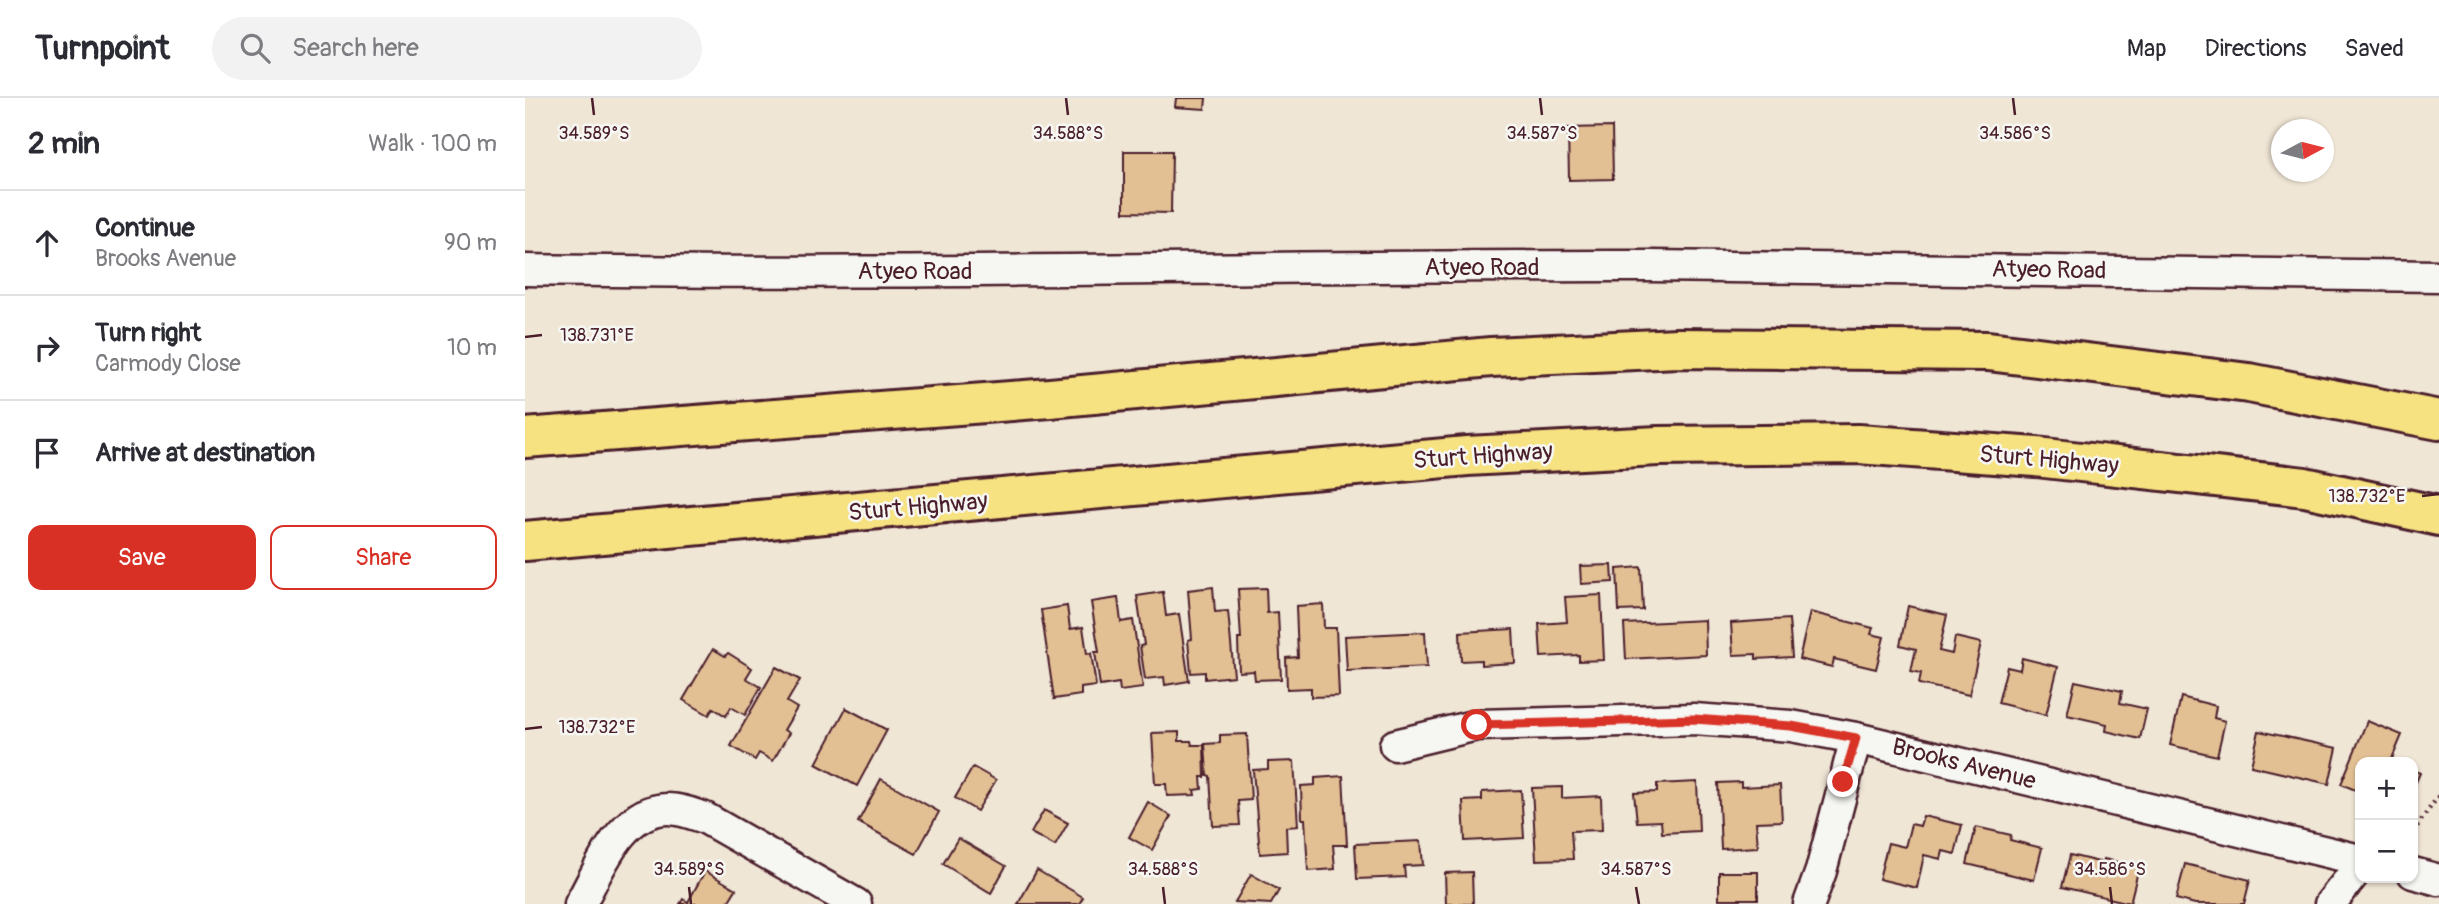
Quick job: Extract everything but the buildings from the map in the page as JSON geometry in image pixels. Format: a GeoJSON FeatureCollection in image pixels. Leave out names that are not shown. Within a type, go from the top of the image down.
{"type":"FeatureCollection","features":[{"type":"Feature","properties":{"kind":"highway"},"geometry":{"type":"LineString","coordinates":[[525,438],[1050,398],[1491,357],[1677,348],[1988,351],[2249,383],[2439,420]]}},
{"type":"Feature","properties":{"kind":"highway","name":"Sturt Highway"},"geometry":{"type":"LineString","coordinates":[[525,541],[1467,456],[1658,446],[1858,444],[2036,457],[2305,487],[2439,516]]}},
{"type":"Feature","properties":{"kind":"street","name":"Atyeo Road"},"geometry":{"type":"LineString","coordinates":[[525,270],[1086,271],[1662,266],[2439,276]]}},
{"type":"Feature","properties":{"kind":"street","name":"Brooks Avenue"},"geometry":{"type":"LineString","coordinates":[[1395,745],[1477,725],[1694,719],[1791,726],[1856,738],[2355,862]]}},
{"type":"Feature","properties":{"kind":"street"},"geometry":{"type":"LineString","coordinates":[[1809,904],[1821,871],[1856,738]]}},
{"type":"Feature","properties":{"kind":"street"},"geometry":{"type":"LineString","coordinates":[[580,904],[623,831],[640,817],[655,810],[683,810],[705,818],[856,904]]}},
{"type":"Feature","properties":{"kind":"street"},"geometry":{"type":"LineString","coordinates":[[2330,904],[2355,870]]}},
{"type":"Feature","properties":{"kind":"street"},"geometry":{"type":"LineString","coordinates":[[2418,874],[2439,880]]}},
{"type":"Feature","properties":{"kind":"path"},"geometry":{"type":"LineString","coordinates":[[2418,825],[2439,795]]}},
{"type":"Feature","properties":{"kind":"route"},"geometry":{"type":"LineString","coordinates":[[1477,725],[1694,719],[1791,726],[1856,738],[1843,782]]}}]}
